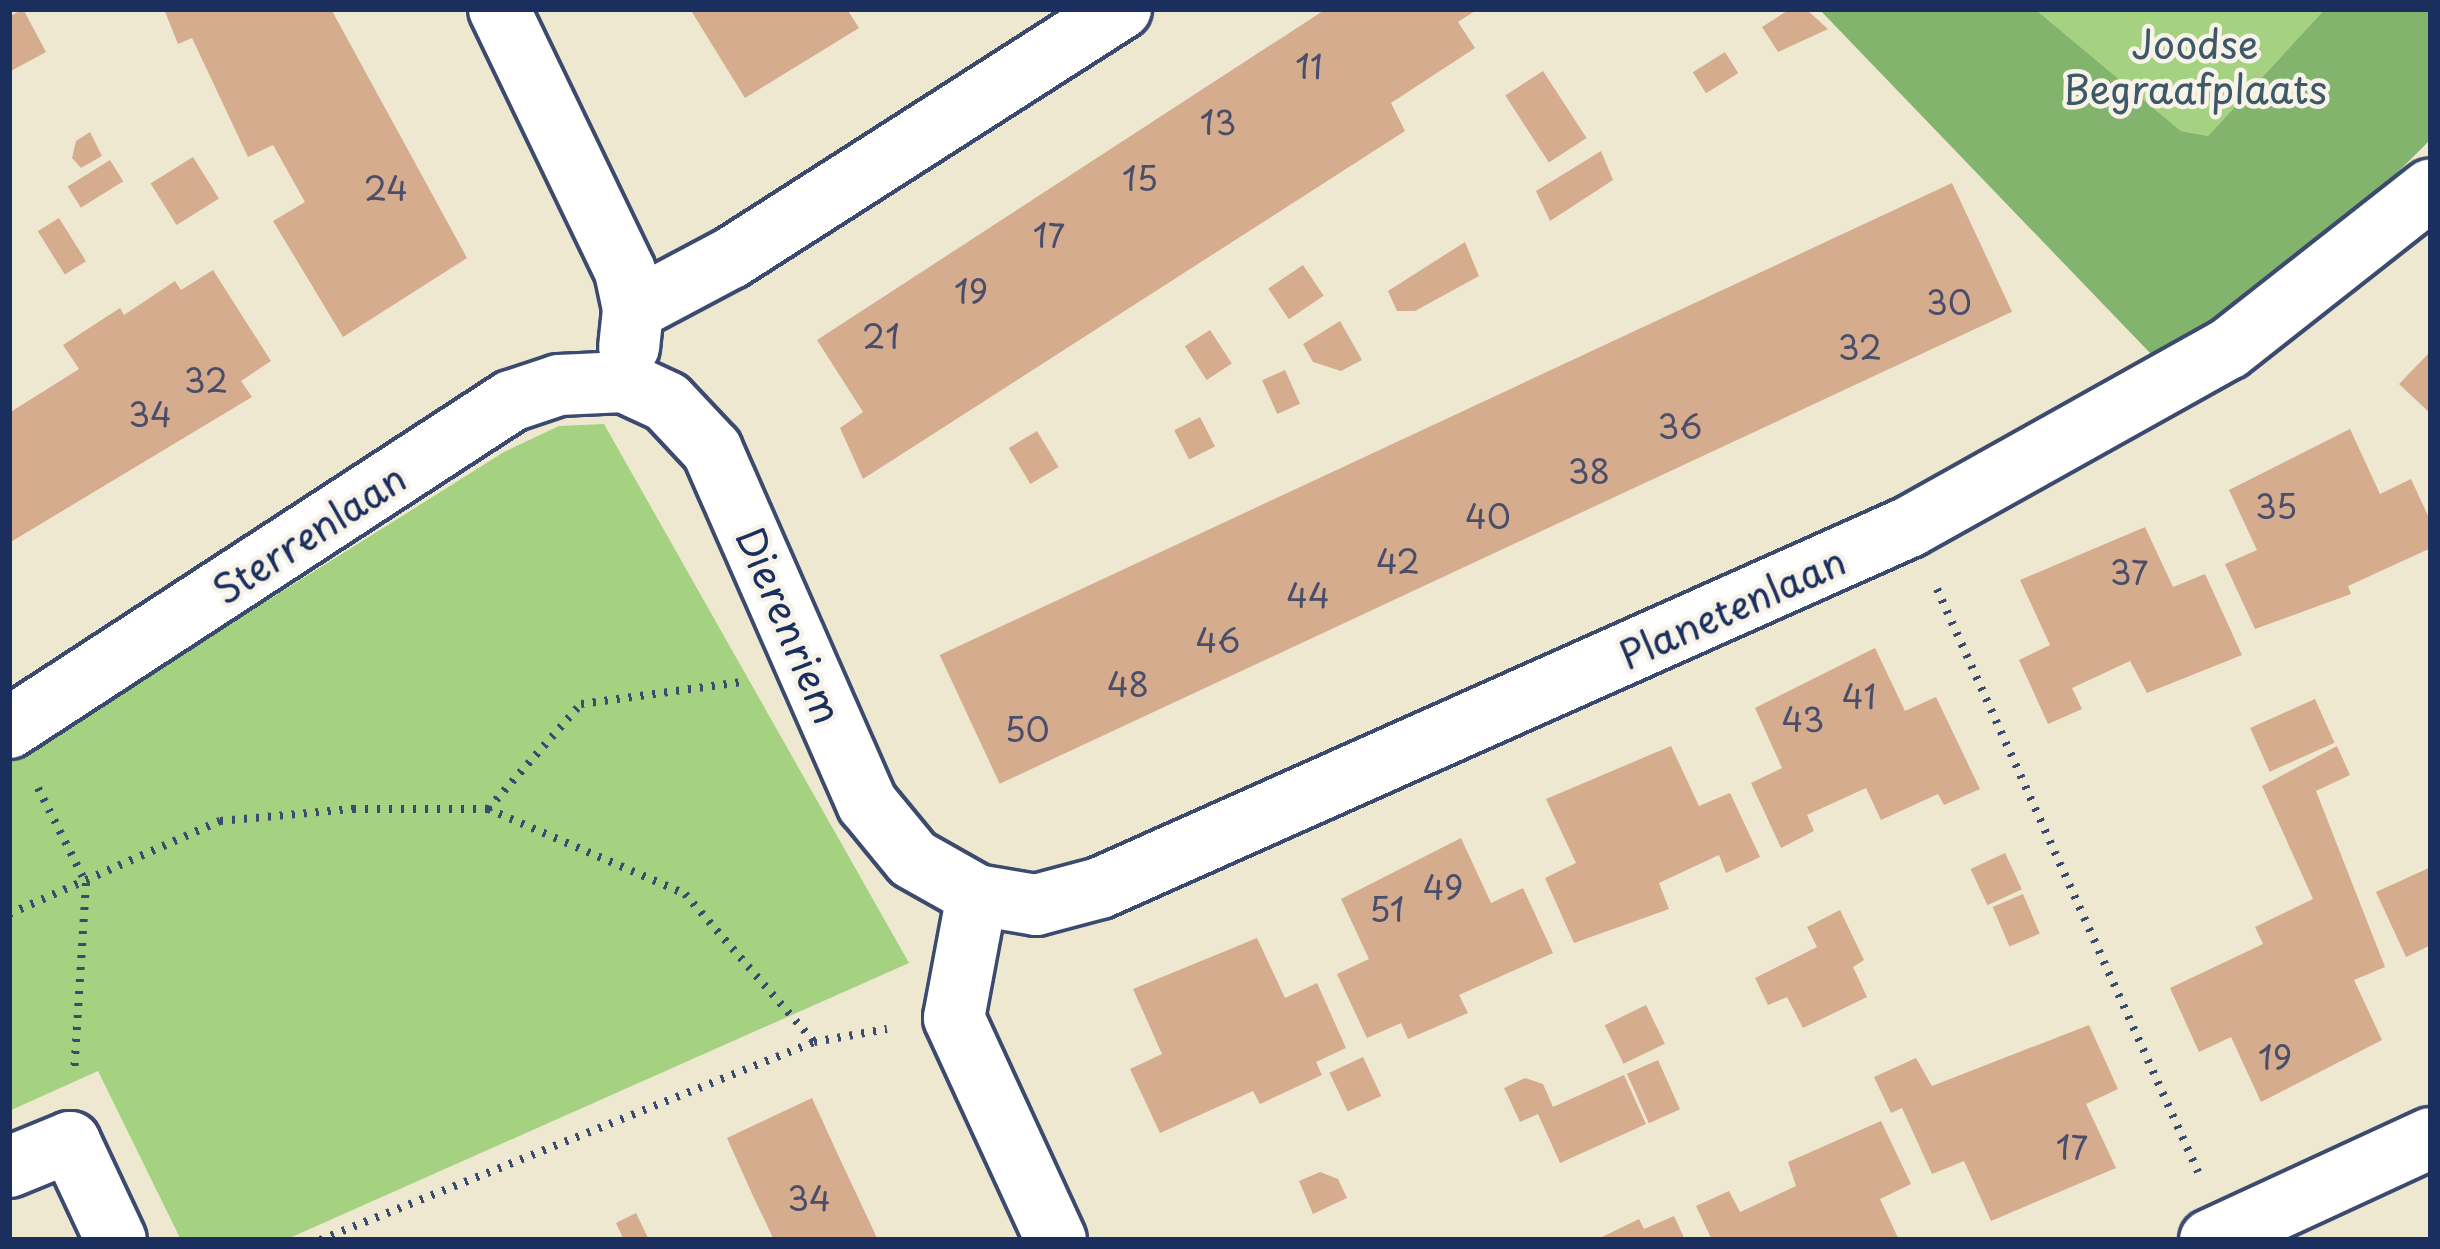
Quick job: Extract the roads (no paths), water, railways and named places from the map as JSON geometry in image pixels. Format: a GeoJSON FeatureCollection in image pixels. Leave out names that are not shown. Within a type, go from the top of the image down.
{"type":"FeatureCollection","features":[{"type":"Feature","properties":{"kind":"street"},"geometry":{"type":"LineString","coordinates":[[499,9],[625,271],[633,310],[624,382]]}},
{"type":"Feature","properties":{"kind":"street"},"geometry":{"type":"LineString","coordinates":[[633,310],[731,258],[1121,9]]}},
{"type":"Feature","properties":{"kind":"street","name":"Planetenlaan"},"geometry":{"type":"LineString","coordinates":[[977,895],[1036,905],[1100,888],[1910,527],[2228,349],[2431,189]]}},
{"type":"Feature","properties":{"kind":"street","name":"Dierenriem"},"geometry":{"type":"LineString","coordinates":[[624,382],[667,402],[712,450],[867,803],[913,859],[977,895]]}},
{"type":"Feature","properties":{"kind":"street","name":"Sterrenlaan"},"geometry":{"type":"LineString","coordinates":[[12,726],[511,401],[559,385],[624,382]]}},
{"type":"Feature","properties":{"kind":"street"},"geometry":{"type":"LineString","coordinates":[[977,895],[954,1018],[1056,1240]]}},
{"type":"Feature","properties":{"kind":"street"},"geometry":{"type":"LineString","coordinates":[[2217,1237],[2431,1138]]}},
{"type":"Feature","properties":{"kind":"street"},"geometry":{"type":"LineString","coordinates":[[9,1167],[70,1142],[116,1240]]}},
{"type":"Feature","properties":{"kind":"park label","name":"Joodse Begraafplaats"},"geometry":{"type":"Point","coordinates":[2195,66]}}]}
